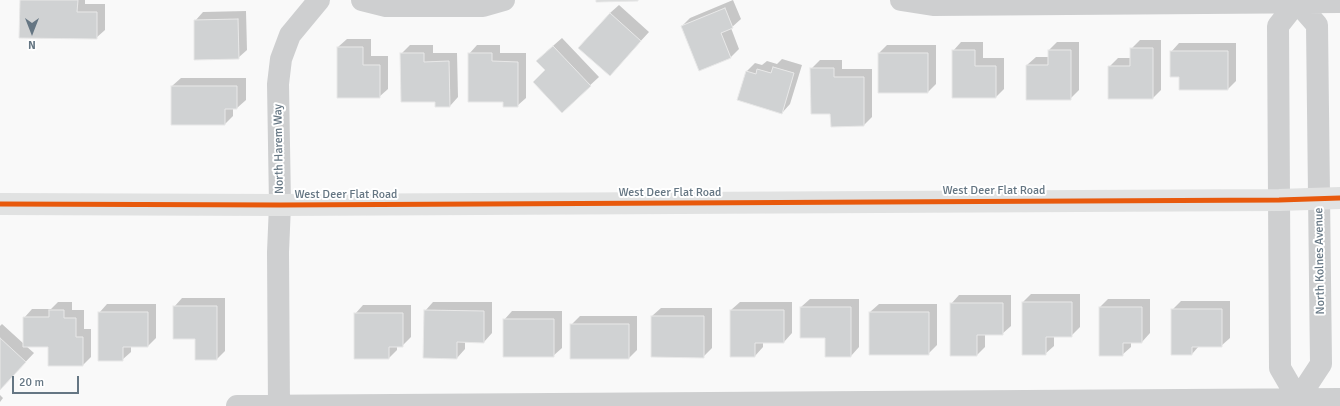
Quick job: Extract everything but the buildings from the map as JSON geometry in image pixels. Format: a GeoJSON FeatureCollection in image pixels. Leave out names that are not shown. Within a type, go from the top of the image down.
{"type":"FeatureCollection","features":[{"type":"Feature","properties":{"kind":"main road","name":"West Deer Flat Road"},"geometry":{"type":"LineString","coordinates":[[0,204],[280,205],[1279,200],[1330,198]]}},
{"type":"Feature","properties":{"kind":"street","name":"North Harem Way"},"geometry":{"type":"LineString","coordinates":[[279,406],[278,252],[280,205],[278,84],[281,59],[290,35],[319,0]]}},
{"type":"Feature","properties":{"kind":"street"},"geometry":{"type":"LineString","coordinates":[[362,0],[386,6],[483,6],[504,0]]}},
{"type":"Feature","properties":{"kind":"street"},"geometry":{"type":"LineString","coordinates":[[901,0],[933,5],[1039,2],[1340,2]]}},
{"type":"Feature","properties":{"kind":"street"},"geometry":{"type":"LineString","coordinates":[[1297,1],[1278,26],[1280,368],[1298,403]]}},
{"type":"Feature","properties":{"kind":"street","name":"North Kolnes Avenue"},"geometry":{"type":"LineString","coordinates":[[1297,1],[1317,25],[1330,198],[1322,364],[1298,403]]}},
{"type":"Feature","properties":{"kind":"street"},"geometry":{"type":"LineString","coordinates":[[237,406],[1298,403],[1340,399]]}},
{"type":"Feature","properties":{"kind":"cycle path"},"geometry":{"type":"LineString","coordinates":[[0,204],[280,205],[1279,200],[1340,198]]}}]}
